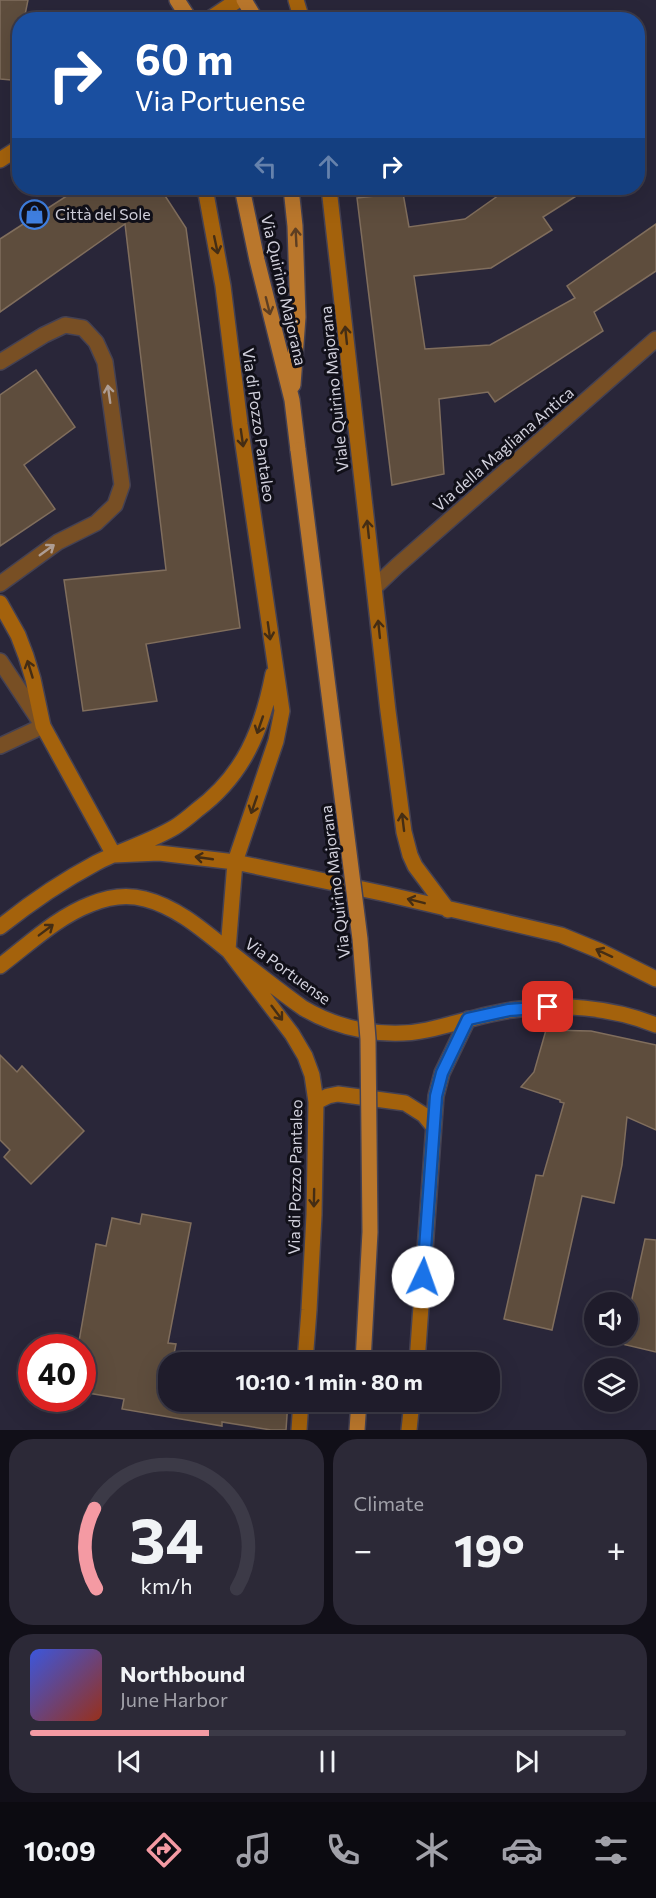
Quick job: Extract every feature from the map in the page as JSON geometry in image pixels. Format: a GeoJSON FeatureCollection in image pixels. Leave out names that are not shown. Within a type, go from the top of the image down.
{"type":"FeatureCollection","features":[{"type":"Feature","properties":{"kind":"main road","name":"Via Quirino Majorana"},"geometry":{"type":"LineString","coordinates":[[243,195],[292,400],[359,928],[368,1039],[370,1232],[364,1352]]}},
{"type":"Feature","properties":{"kind":"main road","name":"Via Quirino Majorana"},"geometry":{"type":"LineString","coordinates":[[292,195],[298,317],[292,400]]}},
{"type":"Feature","properties":{"kind":"main road"},"geometry":{"type":"LineString","coordinates":[[357,1430],[358,1412]]}},
{"type":"Feature","properties":{"kind":"street"},"geometry":{"type":"LineString","coordinates":[[220,12],[238,0]]}},
{"type":"Feature","properties":{"kind":"street","name":"Via di Pozzo Pantaleo"},"geometry":{"type":"LineString","coordinates":[[206,195],[223,286],[274,668],[281,699],[280,728],[235,862],[228,950],[298,1044],[309,1066],[316,1102],[313,1227],[306,1352]]}},
{"type":"Feature","properties":{"kind":"street","name":"Viale Quirino Majorana"},"geometry":{"type":"LineString","coordinates":[[330,195],[375,587]]}},
{"type":"Feature","properties":{"kind":"street"},"geometry":{"type":"LineString","coordinates":[[0,362],[65,325],[83,328],[96,342],[105,362],[122,485],[115,505],[96,523],[58,542],[0,584]]}},
{"type":"Feature","properties":{"kind":"street","name":"Via della Magliana Antica"},"geometry":{"type":"LineString","coordinates":[[375,587],[656,339]]}},
{"type":"Feature","properties":{"kind":"street"},"geometry":{"type":"LineString","coordinates":[[375,587],[404,832],[415,867],[448,910]]}},
{"type":"Feature","properties":{"kind":"street"},"geometry":{"type":"LineString","coordinates":[[0,603],[18,635],[26,656],[43,726]]}},
{"type":"Feature","properties":{"kind":"street"},"geometry":{"type":"LineString","coordinates":[[0,661],[43,726],[114,855]]}},
{"type":"Feature","properties":{"kind":"street","name":"Via di Pozzo Pantaleo"},"geometry":{"type":"LineString","coordinates":[[114,855],[176,826],[214,796],[229,779],[244,759],[256,736],[264,713],[274,668]]}},
{"type":"Feature","properties":{"kind":"street"},"geometry":{"type":"LineString","coordinates":[[0,746],[43,726]]}},
{"type":"Feature","properties":{"kind":"street"},"geometry":{"type":"LineString","coordinates":[[0,927],[56,887],[98,862],[114,855],[159,853],[235,862],[319,879],[561,935],[600,951],[656,979]]}},
{"type":"Feature","properties":{"kind":"street","name":"Via Portuense"},"geometry":{"type":"LineString","coordinates":[[0,966],[70,914],[90,904],[116,897],[144,898],[163,905],[201,928],[303,1008],[321,1019],[334,1023],[373,1031],[398,1033],[427,1030],[509,1010],[558,1007],[607,1011],[656,1025]]}},
{"type":"Feature","properties":{"kind":"street"},"geometry":{"type":"LineString","coordinates":[[418,1352],[436,1096],[442,1073],[468,1019]]}},
{"type":"Feature","properties":{"kind":"street"},"geometry":{"type":"LineString","coordinates":[[316,1102],[339,1094],[405,1103],[424,1115],[433,1126]]}},
{"type":"Feature","properties":{"kind":"street"},"geometry":{"type":"LineString","coordinates":[[299,1430],[300,1412]]}},
{"type":"Feature","properties":{"kind":"street"},"geometry":{"type":"LineString","coordinates":[[409,1430],[411,1412]]}},
{"type":"Feature","properties":{"kind":"building"},"geometry":{"type":"Polygon","coordinates":[[[0,0],[28,0],[26,12],[12,12],[12,76],[11,80],[0,79],[0,0]]]}},
{"type":"Feature","properties":{"kind":"building"},"geometry":{"type":"Polygon","coordinates":[[[68,195],[165,195],[186,228],[240,628],[146,644],[157,701],[83,711],[64,580],[166,570],[125,224],[0,312],[0,239],[68,195]]]}},
{"type":"Feature","properties":{"kind":"building"},"geometry":{"type":"Polygon","coordinates":[[[403,195],[409,227],[465,219],[499,195],[578,195],[543,217],[552,230],[491,268],[414,276],[425,349],[490,345],[575,298],[567,286],[656,224],[656,271],[594,312],[603,331],[495,402],[488,392],[439,399],[444,474],[392,485],[357,198],[403,195]]]}},
{"type":"Feature","properties":{"kind":"building"},"geometry":{"type":"Polygon","coordinates":[[[36,370],[75,427],[24,465],[55,509],[0,546],[0,395],[36,370]]]}},
{"type":"Feature","properties":{"kind":"building"},"geometry":{"type":"Polygon","coordinates":[[[546,1030],[591,1031],[656,1045],[656,1130],[627,1117],[622,1165],[614,1203],[582,1196],[552,1330],[504,1319],[536,1175],[543,1176],[564,1103],[521,1087],[534,1072],[546,1030]]]}},
{"type":"Feature","properties":{"kind":"building"},"geometry":{"type":"Polygon","coordinates":[[[0,1055],[17,1072],[22,1066],[84,1131],[31,1184],[4,1157],[10,1150],[0,1140],[0,1055]]]}},
{"type":"Feature","properties":{"kind":"building"},"geometry":{"type":"Polygon","coordinates":[[[142,1214],[191,1223],[168,1343],[176,1344],[174,1352],[158,1352],[158,1412],[287,1412],[286,1430],[271,1430],[222,1422],[222,1426],[122,1409],[124,1399],[96,1394],[96,1334],[80,1334],[96,1244],[106,1246],[112,1218],[140,1224],[142,1214]]]}},
{"type":"Feature","properties":{"kind":"building"},"geometry":{"type":"Polygon","coordinates":[[[645,1239],[656,1240],[656,1352],[630,1346],[638,1346],[638,1292],[633,1292],[645,1239]]]}},
{"type":"Feature","properties":{"kind":"place","name":"Città del Sole"},"geometry":{"type":"Point","coordinates":[34,214]}},
{"type":"Feature","properties":{"kind":"route"},"geometry":{"type":"LineString","coordinates":[[423,1277],[433,1126],[436,1096],[442,1073],[468,1019],[509,1010],[548,1007]]}}]}
